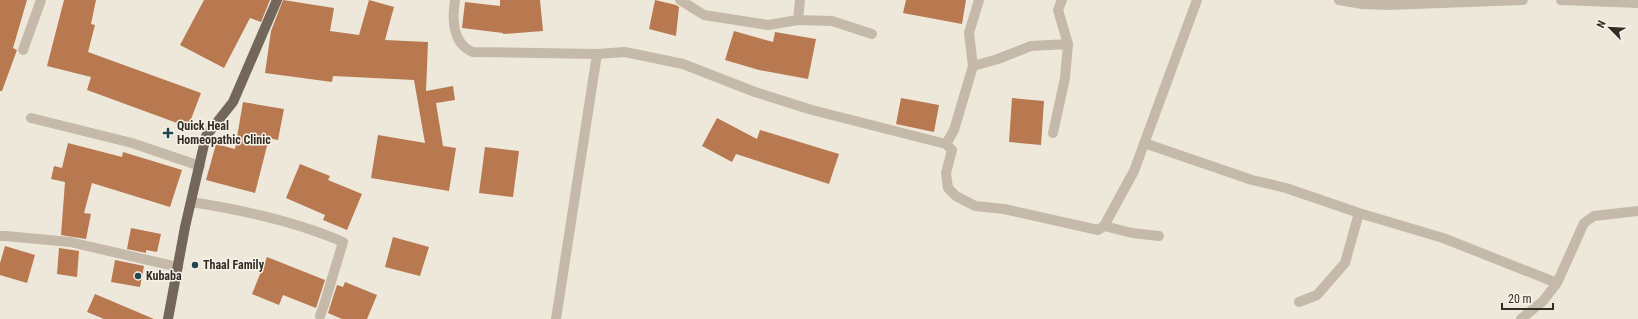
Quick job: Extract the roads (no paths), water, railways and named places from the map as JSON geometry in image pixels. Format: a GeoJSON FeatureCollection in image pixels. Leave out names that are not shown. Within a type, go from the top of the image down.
{"type":"FeatureCollection","features":[{"type":"Feature","properties":{"kind":"main road"},"geometry":{"type":"LineString","coordinates":[[168,319],[191,202],[206,136],[233,102],[276,0]]}},
{"type":"Feature","properties":{"kind":"street"},"geometry":{"type":"LineString","coordinates":[[23,50],[40,0]]}},
{"type":"Feature","properties":{"kind":"street"},"geometry":{"type":"LineString","coordinates":[[455,0],[454,23],[459,40],[466,49],[473,52],[597,54],[626,52],[683,64],[755,92],[812,110],[946,144],[952,150],[946,172],[948,188],[956,196],[975,206],[1004,209],[1098,230],[1104,226],[1134,171],[1197,0]]}},
{"type":"Feature","properties":{"kind":"street"},"geometry":{"type":"LineString","coordinates":[[680,0],[704,15],[768,25],[798,20],[832,21],[872,34]]}},
{"type":"Feature","properties":{"kind":"street"},"geometry":{"type":"LineString","coordinates":[[798,20],[800,0]]}},
{"type":"Feature","properties":{"kind":"street"},"geometry":{"type":"LineString","coordinates":[[946,144],[954,130],[973,66],[969,33],[979,0]]}},
{"type":"Feature","properties":{"kind":"street"},"geometry":{"type":"LineString","coordinates":[[1053,133],[1064,78],[1068,44],[1058,10],[1062,0]]}},
{"type":"Feature","properties":{"kind":"street"},"geometry":{"type":"LineString","coordinates":[[1339,0],[1362,4],[1388,5],[1523,0]]}},
{"type":"Feature","properties":{"kind":"street"},"geometry":{"type":"LineString","coordinates":[[1561,0],[1638,3]]}},
{"type":"Feature","properties":{"kind":"street"},"geometry":{"type":"LineString","coordinates":[[973,66],[998,59],[1031,46],[1068,44]]}},
{"type":"Feature","properties":{"kind":"street"},"geometry":{"type":"LineString","coordinates":[[556,319],[597,54]]}},
{"type":"Feature","properties":{"kind":"street"},"geometry":{"type":"LineString","coordinates":[[31,118],[132,143],[200,166]]}},
{"type":"Feature","properties":{"kind":"street"},"geometry":{"type":"LineString","coordinates":[[1144,143],[1252,180],[1286,188],[1359,213],[1443,238],[1557,283]]}},
{"type":"Feature","properties":{"kind":"street"},"geometry":{"type":"LineString","coordinates":[[191,202],[222,206],[269,217],[318,231],[343,242],[320,316]]}},
{"type":"Feature","properties":{"kind":"street"},"geometry":{"type":"LineString","coordinates":[[1522,319],[1543,301],[1557,283],[1584,223],[1594,216],[1638,211]]}},
{"type":"Feature","properties":{"kind":"street"},"geometry":{"type":"LineString","coordinates":[[1298,302],[1317,295],[1345,263],[1359,213]]}},
{"type":"Feature","properties":{"kind":"street"},"geometry":{"type":"LineString","coordinates":[[1104,226],[1132,233],[1159,236]]}},
{"type":"Feature","properties":{"kind":"street"},"geometry":{"type":"LineString","coordinates":[[0,236],[70,242],[178,267]]}},
{"type":"Feature","properties":{"kind":"place","name":"Quick Heal Homeopathic Clinic"},"geometry":{"type":"Point","coordinates":[168,133]}},
{"type":"Feature","properties":{"kind":"place","name":"Thaal Family"},"geometry":{"type":"Point","coordinates":[195,265]}},
{"type":"Feature","properties":{"kind":"place","name":"Kubaba"},"geometry":{"type":"Point","coordinates":[138,276]}}]}
